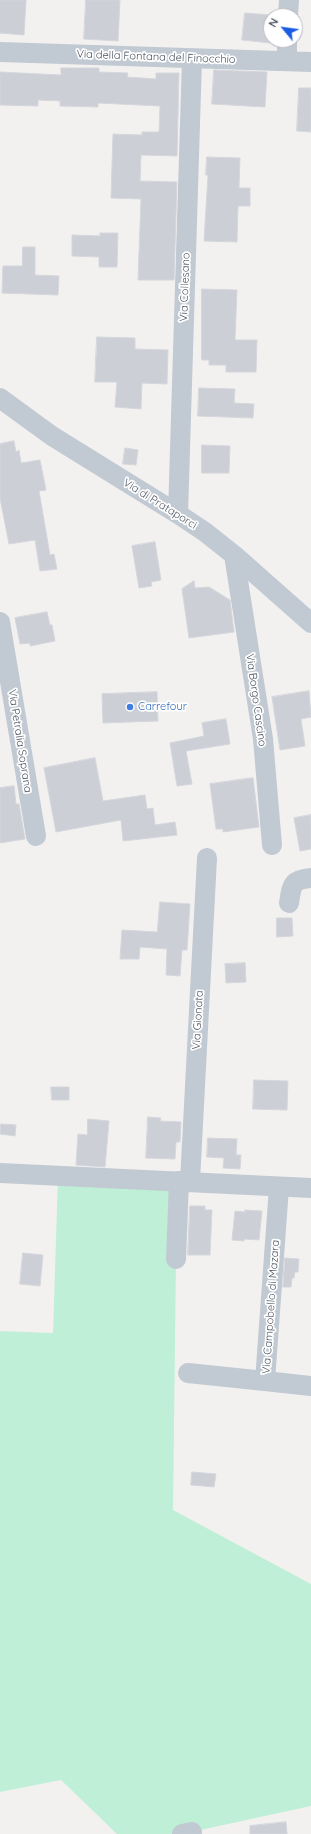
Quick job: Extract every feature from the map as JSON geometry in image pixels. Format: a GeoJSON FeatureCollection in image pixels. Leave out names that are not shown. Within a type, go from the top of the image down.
{"type":"FeatureCollection","features":[{"type":"Feature","properties":{"kind":"street"},"geometry":{"type":"LineString","coordinates":[[287,61],[288,48]]}},
{"type":"Feature","properties":{"kind":"street","name":"Via della Fontana del Finocchio"},"geometry":{"type":"LineString","coordinates":[[0,52],[192,60],[311,62]]}},
{"type":"Feature","properties":{"kind":"street","name":"Via Collesano"},"geometry":{"type":"LineString","coordinates":[[178,514],[192,60]]}},
{"type":"Feature","properties":{"kind":"street","name":"Via di Prataporci"},"geometry":{"type":"LineString","coordinates":[[0,398],[49,433],[178,514],[234,555],[311,623]]}},
{"type":"Feature","properties":{"kind":"street","name":"Via Borgo Cascino"},"geometry":{"type":"LineString","coordinates":[[234,555],[263,739],[272,846]]}},
{"type":"Feature","properties":{"kind":"street","name":"Via Petralia Soprana"},"geometry":{"type":"LineString","coordinates":[[0,622],[36,836]]}},
{"type":"Feature","properties":{"kind":"street","name":"Via Gionata"},"geometry":{"type":"LineString","coordinates":[[176,1259],[185,1181],[207,858]]}},
{"type":"Feature","properties":{"kind":"street"},"geometry":{"type":"LineString","coordinates":[[289,903],[294,882],[298,879],[311,878]]}},
{"type":"Feature","properties":{"kind":"street"},"geometry":{"type":"LineString","coordinates":[[0,1173],[311,1188]]}},
{"type":"Feature","properties":{"kind":"street","name":"Via Campobello di Mazara"},"geometry":{"type":"LineString","coordinates":[[279,1186],[265,1381],[311,1386]]}},
{"type":"Feature","properties":{"kind":"street"},"geometry":{"type":"LineString","coordinates":[[188,1373],[265,1381]]}},
{"type":"Feature","properties":{"kind":"green space"},"geometry":{"type":"Polygon","coordinates":[[[58,1176],[179,1181],[176,1259],[173,1510],[311,1584],[311,1806],[182,1834],[117,1834],[61,1780],[0,1792],[0,1331],[53,1333],[58,1176]]]}},
{"type":"Feature","properties":{"kind":"building"},"geometry":{"type":"Polygon","coordinates":[[[0,0],[26,0],[24,35],[0,33],[0,0]]]}},
{"type":"Feature","properties":{"kind":"building"},"geometry":{"type":"Polygon","coordinates":[[[86,0],[120,0],[118,41],[84,39],[86,0]]]}},
{"type":"Feature","properties":{"kind":"building"},"geometry":{"type":"Polygon","coordinates":[[[245,13],[263,14],[263,42],[242,40],[245,13]]]}},
{"type":"Feature","properties":{"kind":"building"},"geometry":{"type":"Polygon","coordinates":[[[61,68],[99,68],[99,72],[128,73],[127,77],[156,79],[156,73],[179,73],[177,156],[141,155],[140,181],[177,182],[174,280],[138,280],[141,199],[111,198],[113,134],[142,135],[142,132],[159,132],[160,106],[98,103],[98,107],[60,106],[60,101],[38,100],[38,106],[0,105],[0,72],[61,75],[61,68]]]}},
{"type":"Feature","properties":{"kind":"building"},"geometry":{"type":"Polygon","coordinates":[[[214,70],[267,72],[265,107],[212,104],[214,70]]]}},
{"type":"Feature","properties":{"kind":"building"},"geometry":{"type":"Polygon","coordinates":[[[299,88],[311,88],[311,132],[297,131],[299,88]]]}},
{"type":"Feature","properties":{"kind":"building"},"geometry":{"type":"Polygon","coordinates":[[[207,157],[240,158],[239,188],[250,188],[250,206],[238,206],[237,242],[204,241],[208,175],[206,175],[207,157]]]}},
{"type":"Feature","properties":{"kind":"building"},"geometry":{"type":"Polygon","coordinates":[[[100,233],[118,233],[117,267],[99,267],[99,257],[72,256],[72,235],[100,236],[100,233]]]}},
{"type":"Feature","properties":{"kind":"building"},"geometry":{"type":"Polygon","coordinates":[[[23,247],[35,247],[35,275],[59,276],[58,295],[2,293],[3,266],[22,266],[23,247]]]}},
{"type":"Feature","properties":{"kind":"building"},"geometry":{"type":"Polygon","coordinates":[[[202,289],[237,290],[235,340],[257,340],[256,372],[226,372],[226,365],[209,365],[209,360],[202,360],[202,289]]]}},
{"type":"Feature","properties":{"kind":"building"},"geometry":{"type":"Polygon","coordinates":[[[97,337],[135,338],[135,349],[168,350],[167,384],[142,383],[141,409],[115,407],[117,382],[95,382],[97,337]]]}},
{"type":"Feature","properties":{"kind":"building"},"geometry":{"type":"Polygon","coordinates":[[[199,388],[235,389],[234,403],[254,404],[253,418],[198,416],[199,388]]]}},
{"type":"Feature","properties":{"kind":"building"},"geometry":{"type":"Polygon","coordinates":[[[14,441],[16,452],[19,450],[21,463],[40,460],[46,490],[39,491],[50,555],[54,554],[57,569],[40,571],[35,540],[9,544],[0,498],[0,444],[14,441]]]}},
{"type":"Feature","properties":{"kind":"building"},"geometry":{"type":"Polygon","coordinates":[[[202,445],[230,446],[229,473],[202,473],[202,445]]]}},
{"type":"Feature","properties":{"kind":"building"},"geometry":{"type":"Polygon","coordinates":[[[125,448],[138,450],[136,465],[123,464],[125,448]]]}},
{"type":"Feature","properties":{"kind":"building"},"geometry":{"type":"Polygon","coordinates":[[[155,542],[161,580],[151,582],[152,586],[139,588],[132,546],[155,542]]]}},
{"type":"Feature","properties":{"kind":"building"},"geometry":{"type":"Polygon","coordinates":[[[194,581],[195,588],[209,587],[230,600],[234,632],[189,638],[182,589],[194,581]]]}},
{"type":"Feature","properties":{"kind":"building"},"geometry":{"type":"Polygon","coordinates":[[[47,612],[50,625],[52,625],[55,641],[30,646],[30,643],[20,644],[15,618],[47,612]]]}},
{"type":"Feature","properties":{"kind":"building"},"geometry":{"type":"Polygon","coordinates":[[[309,691],[311,717],[301,719],[305,746],[280,750],[272,697],[309,691]]]}},
{"type":"Feature","properties":{"kind":"building","name":"Carrefour"},"geometry":{"type":"Polygon","coordinates":[[[157,692],[158,721],[103,723],[102,694],[157,692]]]}},
{"type":"Feature","properties":{"kind":"building"},"geometry":{"type":"Polygon","coordinates":[[[226,719],[230,744],[186,751],[192,784],[177,786],[170,743],[204,736],[202,723],[226,719]]]}},
{"type":"Feature","properties":{"kind":"building"},"geometry":{"type":"Polygon","coordinates":[[[95,758],[103,801],[145,795],[147,809],[153,808],[155,825],[175,822],[177,835],[123,841],[121,820],[56,832],[44,768],[95,758]]]}},
{"type":"Feature","properties":{"kind":"building"},"geometry":{"type":"Polygon","coordinates":[[[253,778],[259,827],[223,832],[223,829],[216,829],[210,784],[253,778]]]}},
{"type":"Feature","properties":{"kind":"building"},"geometry":{"type":"Polygon","coordinates":[[[14,786],[16,804],[19,804],[25,839],[0,843],[0,788],[14,786]]]}},
{"type":"Feature","properties":{"kind":"building"},"geometry":{"type":"Polygon","coordinates":[[[311,815],[311,849],[300,851],[294,818],[311,815]]]}},
{"type":"Feature","properties":{"kind":"building"},"geometry":{"type":"Polygon","coordinates":[[[160,902],[190,904],[187,950],[182,950],[180,976],[166,975],[167,949],[140,947],[139,959],[120,959],[122,930],[157,932],[160,902]]]}},
{"type":"Feature","properties":{"kind":"building"},"geometry":{"type":"Polygon","coordinates":[[[277,918],[292,918],[293,936],[277,937],[277,918]]]}},
{"type":"Feature","properties":{"kind":"building"},"geometry":{"type":"Polygon","coordinates":[[[245,963],[246,982],[226,983],[225,964],[245,963]]]}},
{"type":"Feature","properties":{"kind":"building"},"geometry":{"type":"Polygon","coordinates":[[[254,1080],[288,1081],[287,1110],[253,1109],[254,1080]]]}},
{"type":"Feature","properties":{"kind":"building"},"geometry":{"type":"Polygon","coordinates":[[[51,1087],[69,1087],[69,1100],[52,1100],[51,1087]]]}},
{"type":"Feature","properties":{"kind":"building"},"geometry":{"type":"Polygon","coordinates":[[[148,1117],[161,1118],[160,1121],[181,1122],[180,1142],[176,1142],[175,1159],[146,1158],[148,1117]]]}},
{"type":"Feature","properties":{"kind":"building"},"geometry":{"type":"Polygon","coordinates":[[[88,1119],[109,1121],[105,1167],[76,1165],[78,1134],[87,1135],[88,1119]]]}},
{"type":"Feature","properties":{"kind":"building"},"geometry":{"type":"Polygon","coordinates":[[[1,1124],[16,1125],[15,1136],[0,1134],[1,1124]]]}},
{"type":"Feature","properties":{"kind":"building"},"geometry":{"type":"Polygon","coordinates":[[[208,1138],[237,1139],[236,1155],[241,1155],[240,1169],[223,1168],[224,1158],[207,1157],[208,1138]]]}},
{"type":"Feature","properties":{"kind":"building"},"geometry":{"type":"Polygon","coordinates":[[[190,1206],[205,1206],[205,1210],[212,1210],[210,1255],[188,1255],[190,1206]]]}},
{"type":"Feature","properties":{"kind":"building"},"geometry":{"type":"Polygon","coordinates":[[[245,1210],[262,1211],[259,1240],[232,1240],[235,1211],[245,1212],[245,1210]]]}},
{"type":"Feature","properties":{"kind":"building"},"geometry":{"type":"Polygon","coordinates":[[[23,1253],[43,1255],[40,1286],[20,1284],[23,1253]]]}},
{"type":"Feature","properties":{"kind":"building"},"geometry":{"type":"Polygon","coordinates":[[[285,1258],[299,1259],[298,1272],[295,1272],[294,1278],[292,1278],[291,1287],[283,1287],[285,1258]]]}},
{"type":"Feature","properties":{"kind":"building"},"geometry":{"type":"Polygon","coordinates":[[[192,1472],[216,1474],[214,1487],[191,1485],[192,1472]]]}},
{"type":"Feature","properties":{"kind":"building"},"geometry":{"type":"Polygon","coordinates":[[[286,1822],[287,1834],[250,1834],[250,1826],[286,1822]]]}},
{"type":"Feature","properties":{"kind":"place","name":"Carrefour"},"geometry":{"type":"Point","coordinates":[130,707]}}]}
